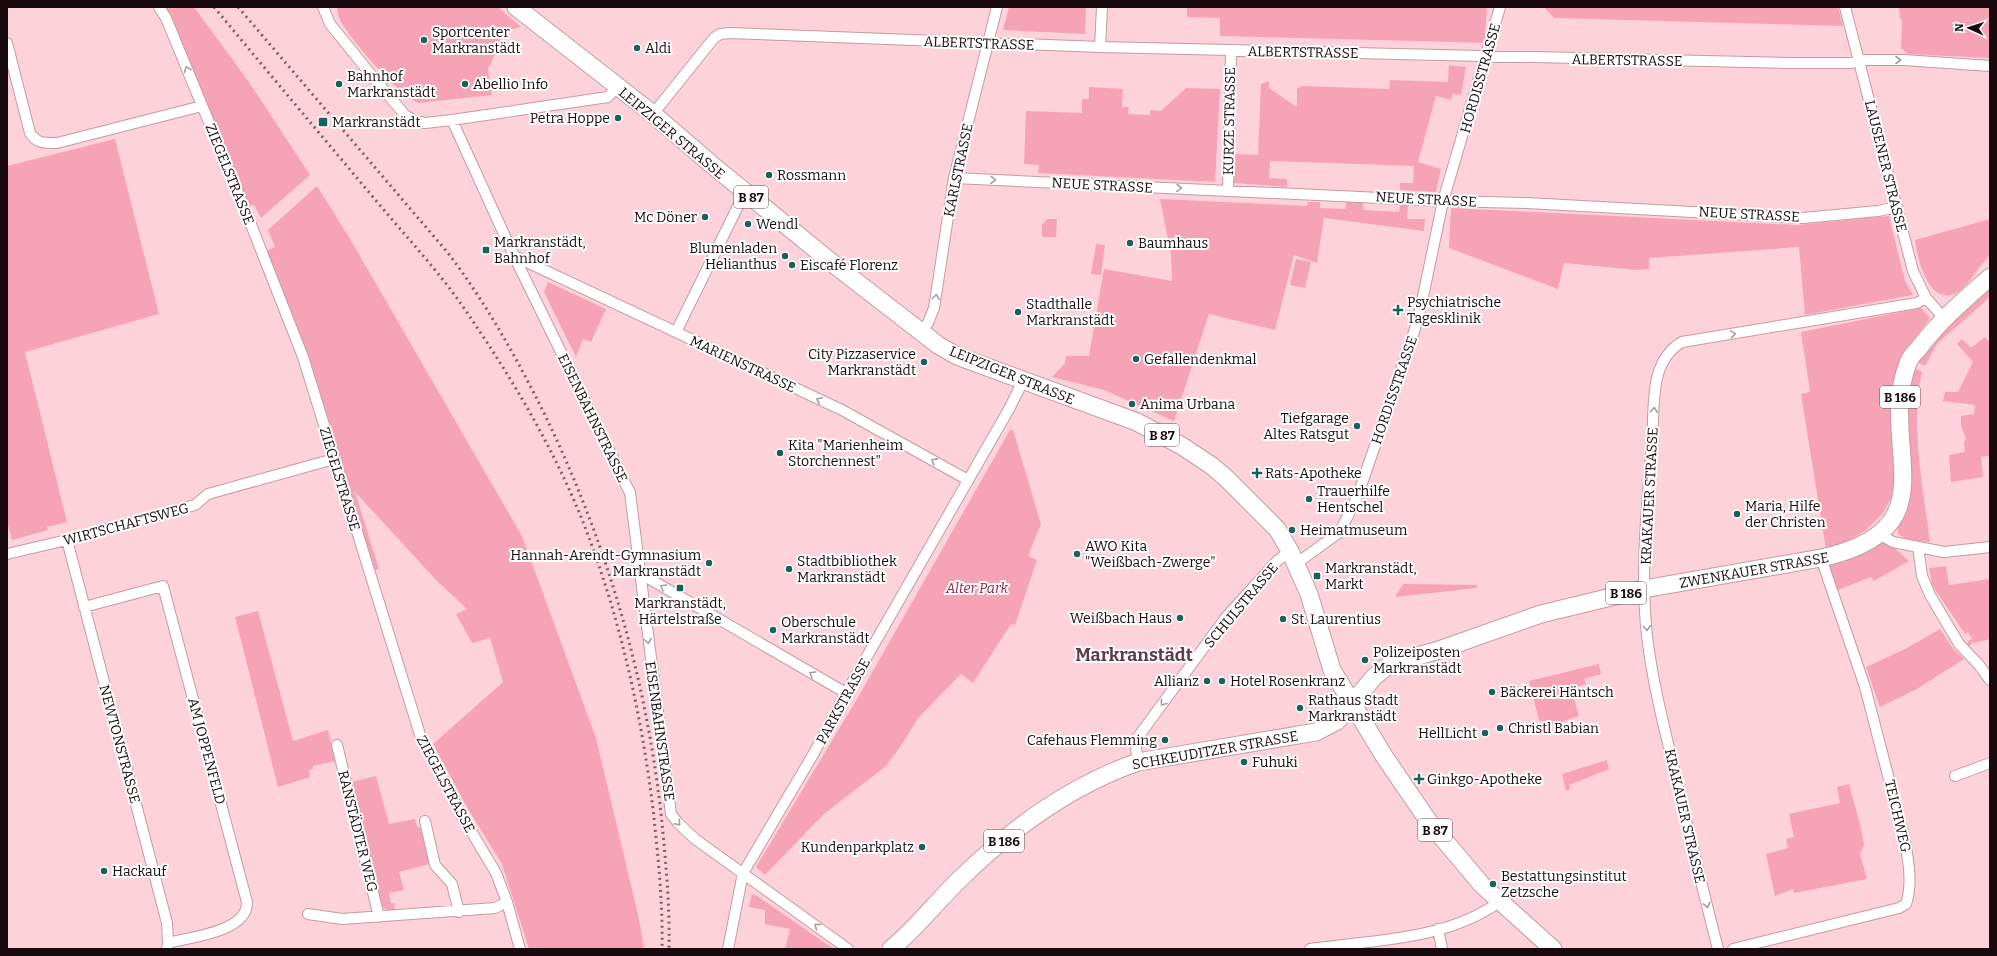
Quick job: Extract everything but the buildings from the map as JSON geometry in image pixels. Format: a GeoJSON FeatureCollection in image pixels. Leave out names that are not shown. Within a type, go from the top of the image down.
{"type":"FeatureCollection","features":[{"type":"Feature","properties":{"kind":"main road","name":"LEIPZIGER STRASSE"},"geometry":{"type":"LineString","coordinates":[[516,7],[653,114],[745,192],[921,332],[957,356],[1137,422],[1182,446],[1212,466],[1277,529],[1294,557],[1309,594],[1332,670],[1351,702]]}},
{"type":"Feature","properties":{"kind":"main road","name":"ZWENKAUER STRASSE"},"geometry":{"type":"LineString","coordinates":[[1351,702],[1374,676],[1385,668],[1402,660],[1436,651],[1541,614],[1644,589],[1844,553],[1879,534],[1895,516],[1902,500],[1903,478],[1900,403],[1902,382],[1909,360],[1944,318],[1990,277]]}},
{"type":"Feature","properties":{"kind":"main road","name":"SCHKEUDITZER STRASSE"},"geometry":{"type":"LineString","coordinates":[[891,949],[962,877],[1010,836],[1053,804],[1110,772],[1138,762],[1316,732],[1337,721],[1351,702]]}},
{"type":"Feature","properties":{"kind":"main road","name":"B 87"},"geometry":{"type":"LineString","coordinates":[[1351,702],[1384,756],[1429,822],[1472,873],[1499,902],[1553,949]]}},
{"type":"Feature","properties":{"kind":"street","name":"ZIEGELSTRASSE"},"geometry":{"type":"LineString","coordinates":[[159,7],[166,18],[301,352],[421,738],[462,816],[496,873],[507,902],[520,949]]}},
{"type":"Feature","properties":{"kind":"street"},"geometry":{"type":"LineString","coordinates":[[323,7],[330,24],[405,115],[415,121],[425,122],[452,120],[608,97],[617,87]]}},
{"type":"Feature","properties":{"kind":"street","name":"KARLSTRASSE"},"geometry":{"type":"LineString","coordinates":[[921,332],[928,323],[934,308],[954,178],[997,7]]}},
{"type":"Feature","properties":{"kind":"street"},"geometry":{"type":"LineString","coordinates":[[1100,47],[1102,7]]}},
{"type":"Feature","properties":{"kind":"street","name":"HORDISSTRASSE"},"geometry":{"type":"LineString","coordinates":[[1294,557],[1340,532],[1358,496],[1422,306],[1443,201],[1500,7]]}},
{"type":"Feature","properties":{"kind":"street","name":"LAUSENER STRASSE"},"geometry":{"type":"LineString","coordinates":[[1845,7],[1913,271],[1926,298],[1944,318]]}},
{"type":"Feature","properties":{"kind":"street","name":"ALBERTSTRASSE"},"geometry":{"type":"LineString","coordinates":[[653,114],[714,38],[720,34],[730,33],[987,44],[1231,51],[1788,63],[1852,63],[1859,60],[1920,60],[1990,66]]}},
{"type":"Feature","properties":{"kind":"street"},"geometry":{"type":"LineString","coordinates":[[7,43],[30,133],[35,140],[42,144],[57,142],[202,106]]}},
{"type":"Feature","properties":{"kind":"street","name":"KURZE STRASSE"},"geometry":{"type":"LineString","coordinates":[[1228,191],[1231,51]]}},
{"type":"Feature","properties":{"kind":"street","name":"EISENBAHNSTRASSE"},"geometry":{"type":"LineString","coordinates":[[452,120],[514,256],[630,493],[671,814],[695,839],[848,949]]}},
{"type":"Feature","properties":{"kind":"street","name":"NEUE STRASSE"},"geometry":{"type":"LineString","coordinates":[[954,178],[1443,201],[1527,203],[1803,218],[1878,211],[1896,207]]}},
{"type":"Feature","properties":{"kind":"street"},"geometry":{"type":"LineString","coordinates":[[676,332],[745,192]]}},
{"type":"Feature","properties":{"kind":"street","name":"MARIENSTRASSE"},"geometry":{"type":"LineString","coordinates":[[514,256],[842,410],[968,480]]}},
{"type":"Feature","properties":{"kind":"street","name":"KRAKAUER STRASSE"},"geometry":{"type":"LineString","coordinates":[[1718,949],[1657,696],[1647,635],[1644,589],[1646,521],[1657,375],[1661,364],[1672,348],[1682,342],[1763,330],[1917,303],[1926,298]]}},
{"type":"Feature","properties":{"kind":"street","name":"PARKSTRASSE"},"geometry":{"type":"LineString","coordinates":[[728,949],[743,873],[814,753],[846,693],[1010,409],[1023,380]]}},
{"type":"Feature","properties":{"kind":"street","name":"WIRTSCHAFTSWEG"},"geometry":{"type":"LineString","coordinates":[[7,554],[67,540],[195,505],[208,494],[334,460]]}},
{"type":"Feature","properties":{"kind":"street"},"geometry":{"type":"LineString","coordinates":[[1879,534],[1893,542],[1944,552],[1990,547]]}},
{"type":"Feature","properties":{"kind":"street","name":"NEWTONSTRASSE"},"geometry":{"type":"LineString","coordinates":[[67,540],[167,923],[168,946]]}},
{"type":"Feature","properties":{"kind":"street"},"geometry":{"type":"LineString","coordinates":[[1918,548],[1922,576],[1930,596],[1959,644],[1979,665],[1990,680]]}},
{"type":"Feature","properties":{"kind":"street","name":"SCHULSTRASSE"},"geometry":{"type":"LineString","coordinates":[[1138,762],[1135,741],[1227,616],[1277,561],[1294,557]]}},
{"type":"Feature","properties":{"kind":"street","name":"TEICHWEG"},"geometry":{"type":"LineString","coordinates":[[1733,949],[1898,908],[1906,904],[1908,897],[1908,855],[1874,719],[1821,558]]}},
{"type":"Feature","properties":{"kind":"street"},"geometry":{"type":"LineString","coordinates":[[641,574],[846,693]]}},
{"type":"Feature","properties":{"kind":"street","name":"AM JOPPENFELD"},"geometry":{"type":"LineString","coordinates":[[84,607],[163,586],[247,902],[247,908],[242,917],[226,929],[168,946]]}},
{"type":"Feature","properties":{"kind":"street","name":"RANSTÄDTER WEG"},"geometry":{"type":"LineString","coordinates":[[337,745],[379,917]]}},
{"type":"Feature","properties":{"kind":"street"},"geometry":{"type":"LineString","coordinates":[[1955,776],[1990,763]]}},
{"type":"Feature","properties":{"kind":"street"},"geometry":{"type":"LineString","coordinates":[[425,821],[435,865],[452,884],[459,912]]}},
{"type":"Feature","properties":{"kind":"street"},"geometry":{"type":"LineString","coordinates":[[308,914],[342,919],[379,917],[459,912],[495,908],[507,902]]}},
{"type":"Feature","properties":{"kind":"street"},"geometry":{"type":"LineString","coordinates":[[1310,949],[1414,935],[1438,930],[1483,914],[1499,902]]}},
{"type":"Feature","properties":{"kind":"street"},"geometry":{"type":"LineString","coordinates":[[1438,930],[1442,949]]}},
{"type":"Feature","properties":{"kind":"green space"},"geometry":{"type":"Polygon","coordinates":[[[164,7],[194,7],[249,82],[310,175],[261,218],[254,205],[249,206],[170,16],[164,7]]]}},
{"type":"Feature","properties":{"kind":"green space"},"geometry":{"type":"Polygon","coordinates":[[[337,7],[498,7],[521,27],[504,31],[490,66],[488,67],[492,95],[419,103],[401,91],[367,56],[342,23],[339,18],[337,7]]]}},
{"type":"Feature","properties":{"kind":"green space"},"geometry":{"type":"Polygon","coordinates":[[[1009,7],[1086,7],[1085,34],[1003,30],[1009,7]]]}},
{"type":"Feature","properties":{"kind":"green space"},"geometry":{"type":"Polygon","coordinates":[[[1187,7],[1487,7],[1485,34],[1492,36],[1490,43],[1220,36],[1220,18],[1187,17],[1187,7]]]}},
{"type":"Feature","properties":{"kind":"green space"},"geometry":{"type":"Polygon","coordinates":[[[1544,7],[1838,7],[1843,26],[1554,18],[1544,7]]]}},
{"type":"Feature","properties":{"kind":"green space"},"geometry":{"type":"Polygon","coordinates":[[[1873,7],[1990,7],[1990,58],[1908,54],[1901,48],[1902,21],[1900,18],[1899,8],[1873,7]]]}},
{"type":"Feature","properties":{"kind":"green space"},"geometry":{"type":"Polygon","coordinates":[[[1449,65],[1466,67],[1461,95],[1453,94],[1451,100],[1436,96],[1418,162],[1441,169],[1436,192],[1400,190],[1400,183],[1413,183],[1414,166],[1270,161],[1269,178],[1287,179],[1287,187],[1234,183],[1235,154],[1258,155],[1261,84],[1269,81],[1269,88],[1297,107],[1297,89],[1302,86],[1389,89],[1390,80],[1448,82],[1449,65]]]}},
{"type":"Feature","properties":{"kind":"green space"},"geometry":{"type":"Polygon","coordinates":[[[1089,87],[1123,89],[1122,107],[1129,107],[1128,114],[1150,115],[1150,110],[1161,111],[1186,88],[1220,89],[1215,182],[1038,173],[1039,165],[1024,164],[1026,111],[1082,113],[1082,99],[1089,99],[1089,87]]]}},
{"type":"Feature","properties":{"kind":"green space"},"geometry":{"type":"Polygon","coordinates":[[[115,139],[159,314],[25,352],[67,522],[47,527],[48,530],[12,540],[7,522],[7,166],[115,139]]]}},
{"type":"Feature","properties":{"kind":"green space"},"geometry":{"type":"Polygon","coordinates":[[[317,186],[349,237],[522,536],[596,738],[639,919],[644,949],[529,949],[502,864],[468,809],[433,744],[503,682],[490,638],[472,643],[456,614],[467,609],[437,581],[355,492],[379,569],[375,570],[309,357],[266,251],[275,247],[268,230],[317,186]]]}},
{"type":"Feature","properties":{"kind":"green space"},"geometry":{"type":"Polygon","coordinates":[[[1160,199],[1307,206],[1308,202],[1320,202],[1320,208],[1346,209],[1346,202],[1363,203],[1363,210],[1399,212],[1400,205],[1408,205],[1407,219],[1425,219],[1424,231],[1324,218],[1317,263],[1294,255],[1275,330],[1209,314],[1174,421],[1104,390],[1052,377],[1065,363],[1066,356],[1089,356],[1104,269],[1172,281],[1171,254],[1160,199]]]}},
{"type":"Feature","properties":{"kind":"green space"},"geometry":{"type":"Polygon","coordinates":[[[1451,208],[1796,225],[1889,216],[1905,281],[1913,295],[1805,315],[1799,247],[1649,258],[1649,269],[1637,270],[1564,263],[1558,289],[1449,248],[1451,208]]]}},
{"type":"Feature","properties":{"kind":"green space"},"geometry":{"type":"Polygon","coordinates":[[[1047,219],[1057,219],[1056,237],[1042,237],[1042,225],[1047,219]]]}},
{"type":"Feature","properties":{"kind":"green space"},"geometry":{"type":"Polygon","coordinates":[[[1990,219],[1990,255],[1962,289],[1948,295],[1939,294],[1932,288],[1926,279],[1918,258],[1915,240],[1990,219]]]}},
{"type":"Feature","properties":{"kind":"green space"},"geometry":{"type":"Polygon","coordinates":[[[1096,244],[1105,245],[1101,275],[1091,274],[1096,244]]]}},
{"type":"Feature","properties":{"kind":"green space"},"geometry":{"type":"Polygon","coordinates":[[[1296,259],[1311,262],[1305,288],[1290,285],[1296,259]]]}},
{"type":"Feature","properties":{"kind":"green space"},"geometry":{"type":"Polygon","coordinates":[[[548,282],[606,309],[591,342],[583,339],[576,357],[544,292],[548,282]]]}},
{"type":"Feature","properties":{"kind":"green space"},"geometry":{"type":"Polygon","coordinates":[[[1990,286],[1990,297],[1937,344],[1925,366],[1917,362],[1921,353],[1990,286]]]}},
{"type":"Feature","properties":{"kind":"green space"},"geometry":{"type":"Polygon","coordinates":[[[1921,308],[1930,318],[1910,344],[1902,361],[1896,474],[1891,498],[1883,513],[1867,529],[1850,540],[1826,549],[1801,394],[1810,392],[1801,332],[1921,308]]]}},
{"type":"Feature","properties":{"kind":"green space"},"geometry":{"type":"Polygon","coordinates":[[[1985,337],[1990,343],[1990,456],[1981,457],[1983,477],[1951,482],[1949,455],[1965,452],[1964,442],[1966,439],[1961,426],[1961,416],[1974,414],[1975,405],[1943,401],[1945,392],[1958,392],[1973,362],[1957,344],[1962,339],[1971,348],[1985,337]]]}},
{"type":"Feature","properties":{"kind":"green space"},"geometry":{"type":"Polygon","coordinates":[[[1913,367],[1922,372],[1917,414],[1917,435],[1921,478],[1930,542],[1908,540],[1898,534],[1905,405],[1913,367]]]}},
{"type":"Feature","properties":{"kind":"green space","name":"Alter Park"},"geometry":{"type":"Polygon","coordinates":[[[1010,430],[1013,430],[1041,524],[1028,556],[1037,560],[1015,625],[1011,624],[973,683],[961,674],[919,717],[886,766],[824,814],[765,875],[756,867],[857,699],[1010,430]]]}},
{"type":"Feature","properties":{"kind":"green space"},"geometry":{"type":"Polygon","coordinates":[[[1879,534],[1909,561],[1874,581],[1871,577],[1838,590],[1821,558],[1879,534]]]}},
{"type":"Feature","properties":{"kind":"green space"},"geometry":{"type":"Polygon","coordinates":[[[1946,566],[1949,585],[1990,579],[1990,639],[1975,643],[1973,642],[1968,647],[1968,641],[1972,639],[1968,632],[1965,634],[1932,585],[1929,568],[1946,566]]]}},
{"type":"Feature","properties":{"kind":"green space"},"geometry":{"type":"Polygon","coordinates":[[[1403,584],[1477,585],[1477,588],[1395,597],[1403,584]]]}},
{"type":"Feature","properties":{"kind":"green space"},"geometry":{"type":"Polygon","coordinates":[[[258,611],[293,741],[328,730],[336,761],[313,766],[313,769],[309,770],[310,777],[278,787],[235,617],[258,611]]]}},
{"type":"Feature","properties":{"kind":"green space"},"geometry":{"type":"Polygon","coordinates":[[[1940,629],[1954,650],[1964,659],[1917,689],[1880,707],[1866,667],[1905,649],[1940,629]]]}},
{"type":"Feature","properties":{"kind":"green space"},"geometry":{"type":"Polygon","coordinates":[[[1599,664],[1601,674],[1584,679],[1586,684],[1571,689],[1579,716],[1549,726],[1539,720],[1529,681],[1599,664]]]}},
{"type":"Feature","properties":{"kind":"green space"},"geometry":{"type":"Polygon","coordinates":[[[1607,760],[1609,769],[1569,785],[1570,789],[1566,791],[1562,774],[1607,760]]]}},
{"type":"Feature","properties":{"kind":"green space"},"geometry":{"type":"Polygon","coordinates":[[[376,776],[389,824],[415,819],[417,826],[421,829],[429,864],[399,872],[404,890],[389,893],[391,903],[394,903],[395,910],[387,910],[381,906],[351,782],[376,776]]]}},
{"type":"Feature","properties":{"kind":"green space"},"geometry":{"type":"Polygon","coordinates":[[[1849,784],[1861,828],[1864,845],[1860,854],[1867,879],[1794,893],[1793,889],[1775,896],[1766,854],[1788,848],[1786,839],[1794,837],[1789,814],[1840,803],[1837,787],[1849,784]]]}},
{"type":"Feature","properties":{"kind":"green space"},"geometry":{"type":"Polygon","coordinates":[[[752,894],[834,949],[785,949],[790,929],[765,924],[765,910],[749,907],[752,894]]]}},
{"type":"Feature","properties":{"kind":"railway"},"geometry":{"type":"LineString","coordinates":[[214,7],[459,301],[477,327],[527,408],[543,436],[571,493],[596,557],[618,627],[635,699],[653,809],[661,897],[662,949]]}},
{"type":"Feature","properties":{"kind":"railway"},"geometry":{"type":"LineString","coordinates":[[238,7],[448,253],[462,272],[488,311],[523,371],[567,462],[605,562],[621,613],[635,664],[646,716],[662,823],[668,902],[669,949]]}},
{"type":"Feature","properties":{"kind":"place","name":"Sportcenter Markranstädt"},"geometry":{"type":"Point","coordinates":[424,40]}},
{"type":"Feature","properties":{"kind":"place","name":"Aldi"},"geometry":{"type":"Point","coordinates":[637,48]}},
{"type":"Feature","properties":{"kind":"place","name":"Bahnhof Markranstädt"},"geometry":{"type":"Point","coordinates":[339,84]}},
{"type":"Feature","properties":{"kind":"place","name":"Abellio Info"},"geometry":{"type":"Point","coordinates":[465,84]}},
{"type":"Feature","properties":{"kind":"place","name":"Petra Hoppe"},"geometry":{"type":"Point","coordinates":[618,118]}},
{"type":"Feature","properties":{"kind":"place","name":"Markranstädt"},"geometry":{"type":"Point","coordinates":[323,122]}},
{"type":"Feature","properties":{"kind":"place","name":"Rossmann"},"geometry":{"type":"Point","coordinates":[769,175]}},
{"type":"Feature","properties":{"kind":"place","name":"Mc Döner"},"geometry":{"type":"Point","coordinates":[705,217]}},
{"type":"Feature","properties":{"kind":"place","name":"Wendl"},"geometry":{"type":"Point","coordinates":[748,224]}},
{"type":"Feature","properties":{"kind":"place","name":"Baumhaus"},"geometry":{"type":"Point","coordinates":[1130,243]}},
{"type":"Feature","properties":{"kind":"place","name":"Markranstädt, Bahnhof"},"geometry":{"type":"Point","coordinates":[486,250]}},
{"type":"Feature","properties":{"kind":"place","name":"Blumenladen Helianthus"},"geometry":{"type":"Point","coordinates":[785,256]}},
{"type":"Feature","properties":{"kind":"place","name":"Eiscafé Florenz"},"geometry":{"type":"Point","coordinates":[792,265]}},
{"type":"Feature","properties":{"kind":"place","name":"Psychiatrische Tagesklinik"},"geometry":{"type":"Point","coordinates":[1398,310]}},
{"type":"Feature","properties":{"kind":"place","name":"Stadthalle Markranstädt"},"geometry":{"type":"Point","coordinates":[1018,312]}},
{"type":"Feature","properties":{"kind":"place","name":"Gefallendenkmal"},"geometry":{"type":"Point","coordinates":[1136,359]}},
{"type":"Feature","properties":{"kind":"place","name":"City Pizzaservice Markranstädt"},"geometry":{"type":"Point","coordinates":[924,362]}},
{"type":"Feature","properties":{"kind":"place","name":"Anima Urbana"},"geometry":{"type":"Point","coordinates":[1132,404]}},
{"type":"Feature","properties":{"kind":"place","name":"Tiefgarage Altes Ratsgut"},"geometry":{"type":"Point","coordinates":[1357,426]}},
{"type":"Feature","properties":{"kind":"place","name":"Kita \"Marienheim Storchennest\""},"geometry":{"type":"Point","coordinates":[780,453]}},
{"type":"Feature","properties":{"kind":"place","name":"Rats-Apotheke"},"geometry":{"type":"Point","coordinates":[1257,473]}},
{"type":"Feature","properties":{"kind":"place","name":"Trauerhilfe Hentschel"},"geometry":{"type":"Point","coordinates":[1309,499]}},
{"type":"Feature","properties":{"kind":"place","name":"Maria, Hilfe der Christen"},"geometry":{"type":"Point","coordinates":[1737,514]}},
{"type":"Feature","properties":{"kind":"place","name":"Heimatmuseum"},"geometry":{"type":"Point","coordinates":[1292,530]}},
{"type":"Feature","properties":{"kind":"place","name":"AWO Kita \"Weißbach-Zwerge\""},"geometry":{"type":"Point","coordinates":[1077,554]}},
{"type":"Feature","properties":{"kind":"place","name":"Hannah-Arendt-Gymnasium Markranstädt"},"geometry":{"type":"Point","coordinates":[709,563]}},
{"type":"Feature","properties":{"kind":"place","name":"Stadtbibliothek Markranstädt"},"geometry":{"type":"Point","coordinates":[789,569]}},
{"type":"Feature","properties":{"kind":"place","name":"Markranstädt, Markt"},"geometry":{"type":"Point","coordinates":[1317,576]}},
{"type":"Feature","properties":{"kind":"place","name":"Markranstädt, Härtelstraße"},"geometry":{"type":"Point","coordinates":[680,588]}},
{"type":"Feature","properties":{"kind":"place","name":"Weißbach Haus"},"geometry":{"type":"Point","coordinates":[1180,618]}},
{"type":"Feature","properties":{"kind":"place","name":"St. Laurentius"},"geometry":{"type":"Point","coordinates":[1283,619]}},
{"type":"Feature","properties":{"kind":"place","name":"Oberschule Markranstädt"},"geometry":{"type":"Point","coordinates":[773,630]}},
{"type":"Feature","properties":{"kind":"place","name":"Polizeiposten Markranstädt"},"geometry":{"type":"Point","coordinates":[1365,660]}},
{"type":"Feature","properties":{"kind":"place","name":"Allianz"},"geometry":{"type":"Point","coordinates":[1207,681]}},
{"type":"Feature","properties":{"kind":"place","name":"Hotel Rosenkranz"},"geometry":{"type":"Point","coordinates":[1222,681]}},
{"type":"Feature","properties":{"kind":"place","name":"Bäckerei Häntsch"},"geometry":{"type":"Point","coordinates":[1492,692]}},
{"type":"Feature","properties":{"kind":"place","name":"Rathaus Stadt Markranstädt"},"geometry":{"type":"Point","coordinates":[1300,708]}},
{"type":"Feature","properties":{"kind":"place","name":"Christl Babian"},"geometry":{"type":"Point","coordinates":[1500,728]}},
{"type":"Feature","properties":{"kind":"place","name":"HellLicht"},"geometry":{"type":"Point","coordinates":[1485,733]}},
{"type":"Feature","properties":{"kind":"place","name":"Cafehaus Flemming"},"geometry":{"type":"Point","coordinates":[1165,740]}},
{"type":"Feature","properties":{"kind":"place","name":"Fuhuki"},"geometry":{"type":"Point","coordinates":[1244,762]}},
{"type":"Feature","properties":{"kind":"place","name":"Ginkgo-Apotheke"},"geometry":{"type":"Point","coordinates":[1419,779]}},
{"type":"Feature","properties":{"kind":"place","name":"Kundenparkplatz"},"geometry":{"type":"Point","coordinates":[922,847]}},
{"type":"Feature","properties":{"kind":"place","name":"Hackauf"},"geometry":{"type":"Point","coordinates":[104,871]}},
{"type":"Feature","properties":{"kind":"place","name":"Bestattungsinstitut Zetzsche"},"geometry":{"type":"Point","coordinates":[1493,884]}},
{"type":"Feature","properties":{"kind":"district","name":"Markranstädt"},"geometry":{"type":"Point","coordinates":[1134,655]}}]}
